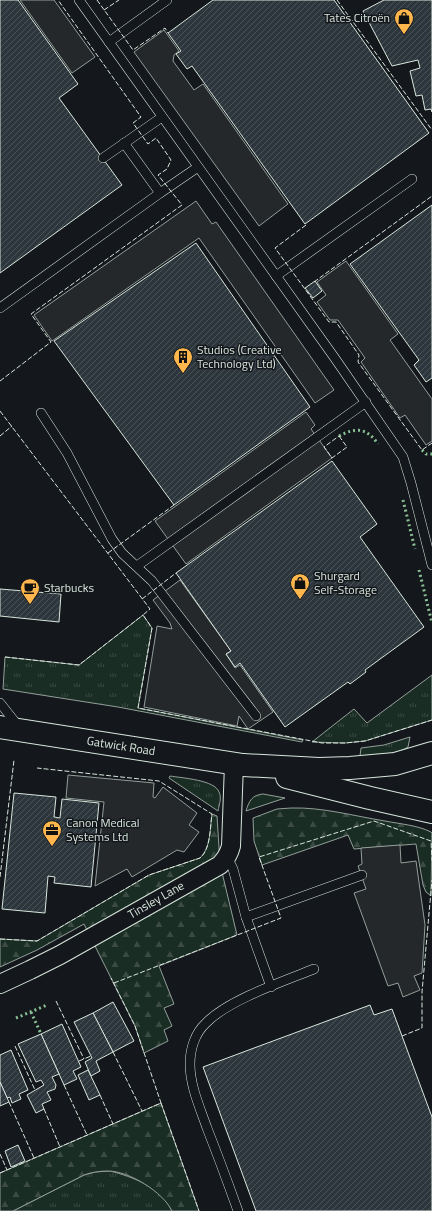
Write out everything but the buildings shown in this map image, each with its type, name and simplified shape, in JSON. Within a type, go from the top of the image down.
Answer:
[{"type":"street","name":"Gatwick Road","points":[[0,726],[238,764],[319,769],[350,768],[395,764],[432,753]]},
{"type":"street","name":"Gatwick Road","points":[[238,764],[370,798],[432,812]]},
{"type":"street","points":[[227,857],[230,851],[232,839],[238,764]]},
{"type":"street","name":"Tinsley Lane","points":[[0,984],[91,938],[220,864],[227,857]]},
{"type":"lane","points":[[79,0],[366,402],[405,461],[432,565]]},
{"type":"lane","points":[[109,42],[167,0]]},
{"type":"lane","points":[[103,158],[162,117]]},
{"type":"lane","points":[[124,143],[160,193]]},
{"type":"lane","points":[[0,308],[198,167]]},
{"type":"lane","points":[[276,276],[412,179]]},
{"type":"lane","points":[[137,566],[366,402]]},
{"type":"lane","points":[[41,413],[70,457],[112,539],[122,553],[152,581],[256,716]]},
{"type":"lane","points":[[0,703],[22,730]]},
{"type":"lane","points":[[227,857],[233,869],[246,917],[271,987]]},
{"type":"lane","points":[[246,917],[362,875]]},
{"type":"lane","points":[[238,1211],[197,1100],[191,1076],[190,1054],[198,1032],[206,1022],[232,1005],[314,969]]},
{"type":"green space","points":[[143,615],[152,628],[138,708],[303,740],[302,742],[118,707],[3,689],[5,657],[79,665]]},
{"type":"green space","points":[[432,675],[432,720],[365,741],[345,743],[312,742],[354,709],[367,723]]},
{"type":"green space","points":[[410,737],[408,747],[398,752],[360,756],[361,748],[384,745]]},
{"type":"green space","points":[[170,776],[198,780],[216,788],[220,797],[218,811],[169,778]]},
{"type":"green space","points":[[263,794],[285,798],[246,811],[248,804],[254,797]]},
{"type":"green space","points":[[291,808],[338,812],[414,826],[431,832],[431,896],[426,892],[423,885],[416,844],[354,849],[348,835],[262,865],[254,841],[253,818],[277,809]]},
{"type":"green space","points":[[212,814],[217,816],[220,864],[237,935],[159,966],[174,1004],[164,1008],[172,1026],[164,1030],[168,1041],[144,1053],[135,1026],[84,924],[37,950],[0,967],[0,939],[37,941],[149,875],[200,858],[204,854],[208,843]]},
{"type":"green space","points":[[161,1103],[199,1211],[172,1211],[161,1197],[144,1184],[126,1175],[108,1171],[84,1175],[13,1211],[0,1211],[0,1173]]},
{"type":"green space","points":[[110,1171],[128,1176],[154,1189],[161,1195],[172,1211],[13,1211],[84,1175],[95,1172]]},
{"type":"shaded area","points":[[20,0],[54,0],[95,57],[72,73]]},
{"type":"shaded area","points":[[164,30],[179,51],[174,55],[173,61],[194,90],[203,84],[288,204],[259,226],[134,52]]},
{"type":"shaded area","points":[[196,201],[212,224],[216,222],[334,390],[315,403],[199,238],[52,341],[34,315]]},
{"type":"shaded area","points":[[346,261],[398,334],[390,340],[432,399],[432,441],[426,445],[405,415],[400,418],[361,362],[365,358],[338,320],[330,320],[317,302],[326,295],[317,282]]},
{"type":"shaded area","points":[[306,412],[315,425],[311,429],[332,458],[186,564],[155,521]]},
{"type":"shaded area","points":[[180,580],[231,651],[226,654],[235,668],[240,665],[273,712],[248,729],[239,716],[237,726],[144,707],[157,626],[172,629],[170,623],[153,600]]},
{"type":"shaded area","points":[[68,775],[154,783],[153,797],[155,798],[163,787],[197,813],[189,825],[199,832],[184,852],[177,850],[132,877],[127,869],[95,886],[104,802],[66,798]]},
{"type":"shaded area","points":[[400,845],[401,863],[416,861],[425,925],[422,973],[414,976],[420,990],[403,997],[398,983],[388,986],[354,893],[366,889],[358,866],[362,864],[361,848]]},
{"type":"hedge","points":[[339,436],[351,431],[361,431],[370,435],[378,444]]},
{"type":"hedge","points":[[422,450],[426,454],[432,454]]},
{"type":"hedge","points":[[403,500],[415,549]]},
{"type":"hedge","points":[[419,570],[432,623]]},
{"type":"hedge","points":[[16,1018],[47,1005]]},
{"type":"hedge","points":[[31,1012],[41,1034]]},
{"type":"fence","points":[[0,381],[51,342],[31,314],[182,205],[158,175],[167,169],[171,160],[156,138],[148,144],[133,123],[141,117],[58,0]]},
{"type":"fence","points":[[97,0],[133,50],[165,28],[168,33]]},
{"type":"fence","points":[[104,10],[119,0]]},
{"type":"fence","points":[[337,0],[432,130]]},
{"type":"fence","points":[[314,282],[432,196]]},
{"type":"fence","points":[[306,225],[275,248],[329,322],[336,322],[359,355],[358,362],[422,450],[432,443]]},
{"type":"fence","points":[[0,411],[150,609],[143,615],[152,628],[138,708],[322,743],[365,741],[432,720]]},
{"type":"fence","points":[[0,436],[12,426]]},
{"type":"fence","points":[[339,436],[347,447],[332,458],[324,447],[339,436]]},
{"type":"fence","points":[[108,553],[174,505]]},
{"type":"fence","points":[[142,599],[176,573]]},
{"type":"fence","points":[[5,657],[79,665],[143,615]]},
{"type":"fence","points":[[0,877],[14,760]]},
{"type":"fence","points":[[0,939],[37,941],[149,875],[200,858],[204,854],[208,844],[212,814],[159,781],[37,768]]},
{"type":"fence","points":[[114,983],[281,918],[259,857],[374,821],[431,841],[432,861]]},
{"type":"fence","points":[[402,1036],[422,1028],[422,992],[432,880]]},
{"type":"fence","points":[[0,1173],[161,1103],[135,1026],[111,978]]},
{"type":"fence","points":[[56,1001],[84,1059]]},
{"type":"fence","points":[[15,1046],[35,1090]]},
{"type":"fence","points":[[113,1052],[142,1111]]},
{"type":"fence","points":[[79,1061],[91,1056]]},
{"type":"fence","points":[[64,1085],[87,1135]]},
{"type":"fence","points":[[100,1095],[113,1124]]},
{"type":"fence","points":[[9,1102],[34,1158]]},
{"type":"fence","points":[[161,1103],[199,1211]]},
{"type":"fence","points":[[44,1109],[60,1147]]},
{"type":"fence","points":[[0,1154],[7,1170]]},
{"type":"place","name":"Tates Citroën","points":[[404,35]]},
{"type":"place","name":"Studios (Creative Technology Ltd)","points":[[183,374]]},
{"type":"place","name":"Shurgard Self-Storage","points":[[300,600]]},
{"type":"place","name":"Starbucks","points":[[30,605]]},
{"type":"place","name":"Canon Medical Systems Ltd","points":[[52,847]]}]
